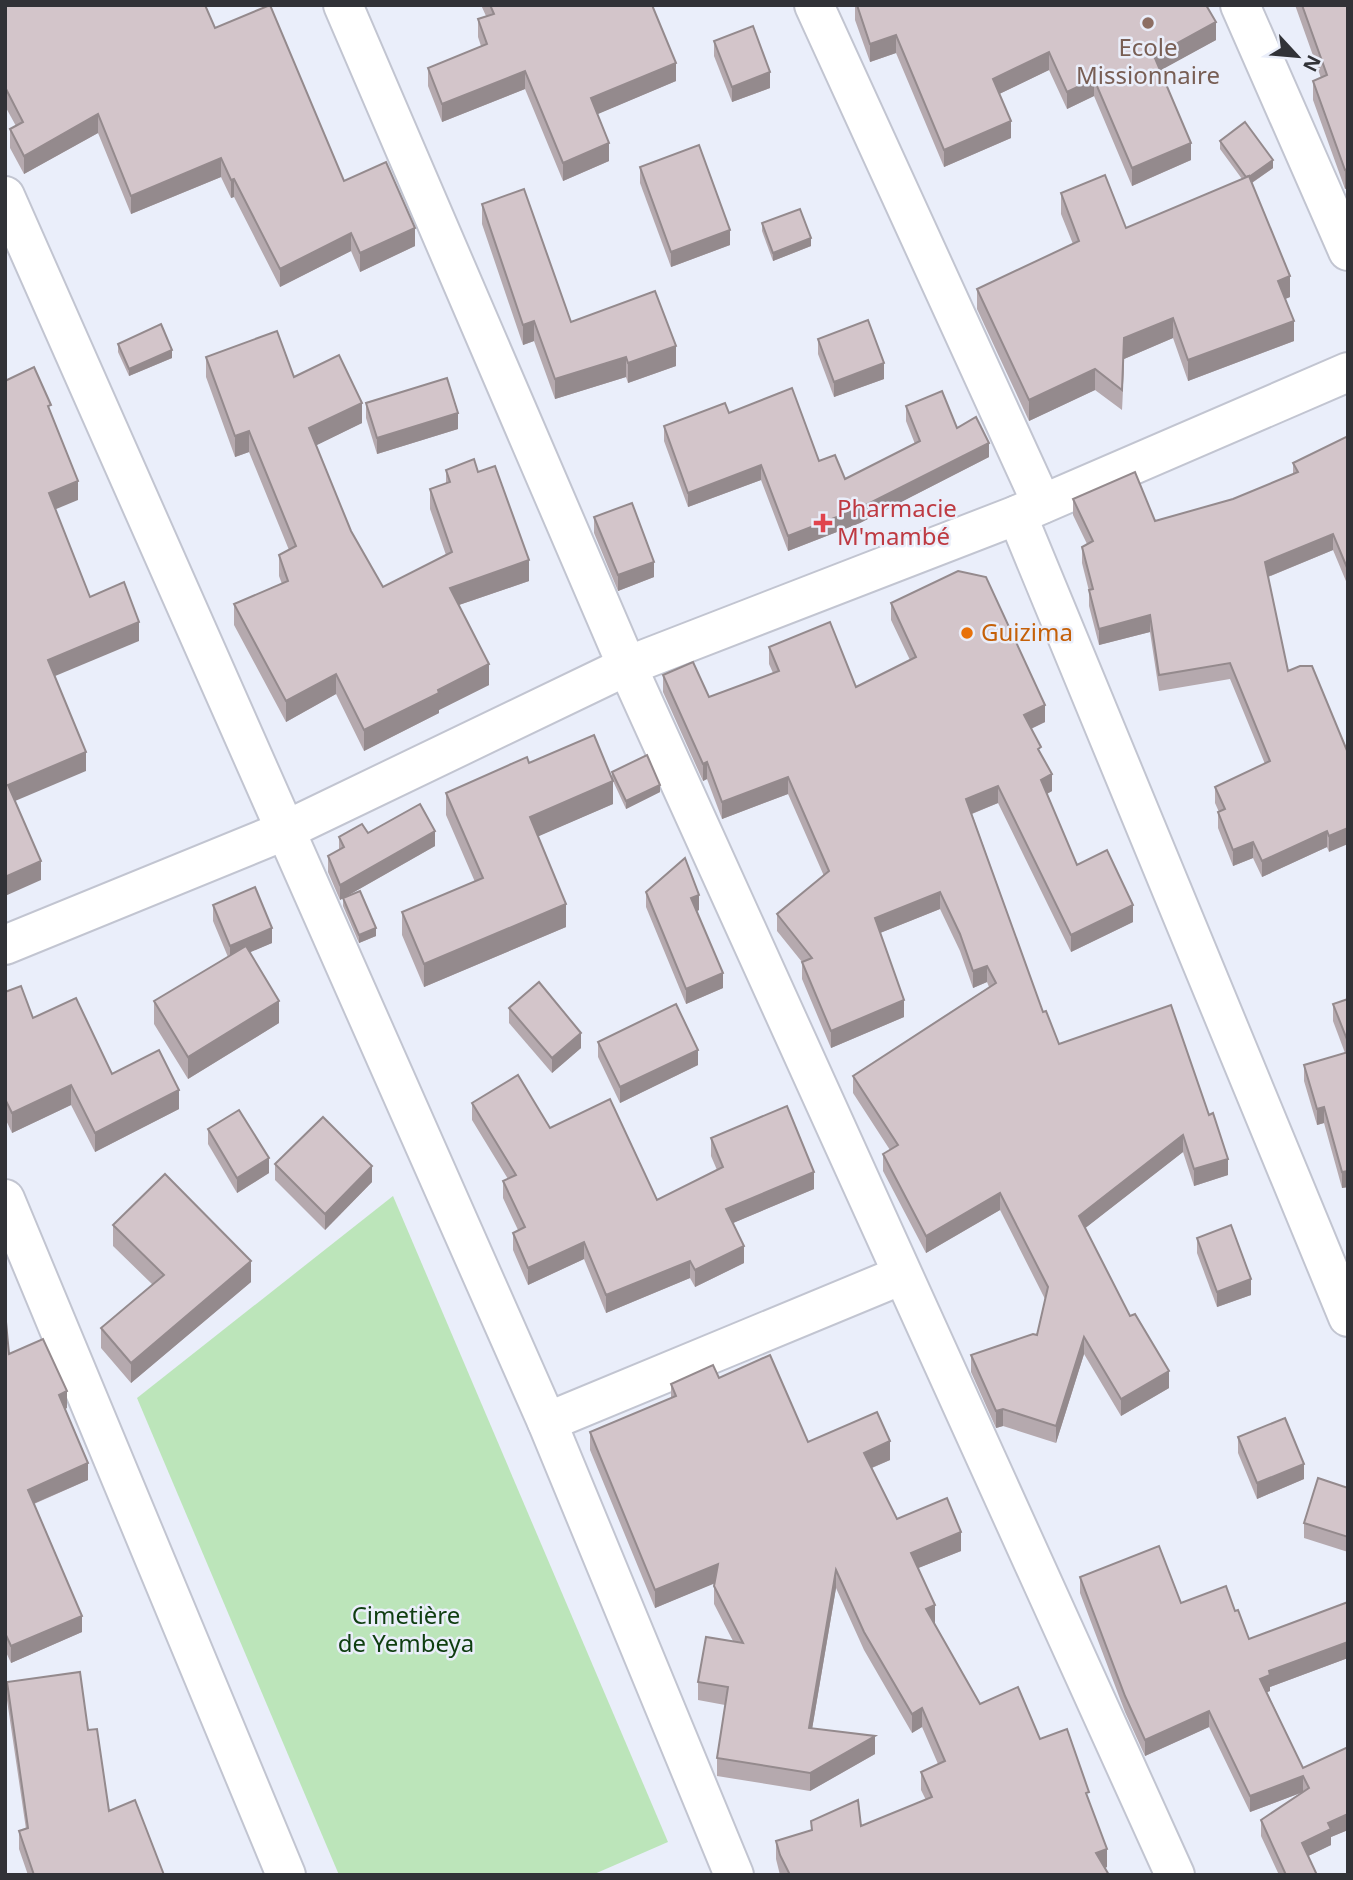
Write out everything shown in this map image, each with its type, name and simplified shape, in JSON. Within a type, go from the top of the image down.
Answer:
[{"type":"street","points":[[342,5],[627,666],[1175,1875]]},
{"type":"street","points":[[814,5],[1029,509],[1348,1317]]},
{"type":"street","points":[[1240,5],[1348,251]]},
{"type":"street","points":[[5,197],[547,1422],[729,1873]]},
{"type":"street","points":[[5,945],[284,831],[627,666],[1029,509],[1348,372]]},
{"type":"street","points":[[5,1199],[286,1875]]},
{"type":"street","points":[[547,1422],[902,1275]]},
{"type":"green space","name":"Cimetière de Yembeya","points":[[393,1196],[668,1842],[592,1875],[339,1875],[137,1398]]},
{"type":"building","points":[[5,5],[205,5],[215,28],[270,5],[344,181],[386,162],[415,228],[360,253],[351,233],[280,269],[221,158],[131,196],[98,114],[24,156],[10,129],[23,122],[5,87]]},
{"type":"building","points":[[490,5],[652,5],[676,63],[591,98],[609,143],[563,163],[525,71],[442,104],[428,68],[487,44],[478,19],[494,14]]},
{"type":"building","points":[[857,5],[1206,5],[1216,22],[1154,56],[1191,143],[1132,168],[1094,79],[1067,92],[1049,52],[993,79],[1011,121],[944,150],[896,35],[870,44]]},
{"type":"building","points":[[1302,5],[1348,5],[1348,169],[1345,170],[1313,81],[1327,75]]},
{"type":"building","points":[[753,26],[770,72],[732,87],[714,41]]},
{"type":"building","points":[[1245,122],[1273,160],[1249,177],[1246,177],[1220,141]]},
{"type":"building","points":[[699,145],[730,230],[671,252],[640,167]]},
{"type":"building","points":[[1105,175],[1126,228],[1249,176],[1290,276],[1278,281],[1294,321],[1188,360],[1173,318],[1124,338],[1122,390],[1095,369],[1029,400],[977,289],[1079,241],[1061,193]]},
{"type":"building","points":[[524,189],[571,322],[655,291],[676,346],[628,363],[626,357],[555,379],[534,321],[523,325],[482,204]]},
{"type":"building","points":[[800,209],[811,238],[773,253],[762,223]]},
{"type":"building","points":[[868,320],[884,363],[834,382],[818,339]]},
{"type":"building","points":[[161,324],[172,350],[129,369],[118,344]]},
{"type":"building","points":[[277,331],[294,377],[339,355],[362,403],[309,428],[351,531],[383,587],[452,552],[430,489],[450,482],[446,470],[474,459],[478,472],[495,466],[529,560],[450,588],[489,664],[438,690],[439,693],[364,730],[336,674],[286,701],[234,604],[288,581],[279,555],[296,546],[249,431],[235,436],[206,357]]},
{"type":"building","points":[[34,367],[51,405],[48,406],[78,481],[49,493],[90,597],[124,582],[139,622],[48,660],[86,752],[8,785],[41,861],[5,877],[5,381]]},
{"type":"building","points":[[447,378],[458,413],[377,438],[366,403]]},
{"type":"building","points":[[792,388],[819,461],[835,455],[845,479],[920,441],[906,406],[942,391],[957,428],[976,417],[989,443],[860,508],[788,536],[761,465],[688,493],[664,426],[725,403],[729,413]]},
{"type":"building","points":[[1348,436],[1348,570],[1333,534],[1265,562],[1288,671],[1300,666],[1312,666],[1348,753],[1348,828],[1329,836],[1327,831],[1262,861],[1253,842],[1233,850],[1218,812],[1225,809],[1215,787],[1270,761],[1230,663],[1159,675],[1150,615],[1099,629],[1089,590],[1093,589],[1082,547],[1093,541],[1073,499],[1135,472],[1155,521],[1233,499],[1298,472],[1293,463]]},
{"type":"building","points":[[632,503],[654,562],[618,575],[594,517]]},
{"type":"building","points":[[958,571],[986,577],[1045,705],[1024,715],[1052,774],[1041,780],[1077,865],[1107,850],[1133,905],[1071,935],[998,786],[966,799],[1043,1012],[1046,1011],[1059,1044],[1171,1005],[1209,1115],[1213,1113],[1228,1159],[1194,1169],[1183,1135],[1079,1216],[1130,1316],[1135,1314],[1169,1371],[1121,1399],[1084,1337],[1056,1426],[1003,1409],[996,1411],[971,1355],[1033,1334],[1037,1335],[1048,1287],[1000,1193],[926,1236],[883,1154],[898,1145],[853,1076],[996,983],[987,966],[973,971],[960,934],[940,892],[875,918],[904,1000],[831,1031],[802,962],[812,958],[777,914],[829,871],[788,777],[722,802],[707,762],[703,764],[663,675],[693,662],[709,697],[779,671],[769,647],[830,622],[856,687],[916,657],[891,603]]},
{"type":"building","points":[[594,735],[613,781],[530,817],[566,904],[424,964],[402,912],[483,878],[446,793],[527,757],[529,763]]},
{"type":"building","points":[[647,755],[660,785],[626,801],[612,772]]},
{"type":"building","points":[[420,804],[435,831],[340,885],[328,856],[344,847],[339,837],[362,824],[368,833]]},
{"type":"building","points":[[685,858],[699,895],[691,898],[723,973],[686,989],[646,892]]},
{"type":"building","points":[[255,887],[272,928],[230,946],[213,905]]},
{"type":"building","points":[[360,891],[376,928],[359,935],[343,898]]},
{"type":"building","points":[[246,946],[279,1001],[188,1057],[154,1001]]},
{"type":"building","points":[[539,982],[581,1033],[552,1058],[509,1008]]},
{"type":"building","points":[[21,986],[33,1018],[76,998],[112,1074],[159,1050],[179,1090],[95,1133],[71,1085],[12,1113],[5,1099],[5,992]]},
{"type":"building","points":[[1348,999],[1348,1042],[1333,1004]]},
{"type":"building","points":[[676,1004],[698,1050],[620,1087],[598,1042]]},
{"type":"building","points":[[1348,1052],[1348,1171],[1342,1172],[1324,1107],[1317,1109],[1304,1065]]},
{"type":"building","points":[[518,1075],[550,1128],[610,1099],[657,1200],[723,1167],[711,1138],[787,1106],[814,1172],[726,1209],[744,1246],[695,1270],[690,1261],[606,1295],[584,1242],[528,1268],[513,1233],[525,1227],[503,1181],[516,1175],[472,1103]]},
{"type":"building","points":[[239,1110],[269,1158],[237,1178],[208,1129]]},
{"type":"building","points":[[323,1117],[372,1166],[325,1214],[275,1164]]},
{"type":"building","points":[[165,1174],[251,1261],[131,1363],[101,1328],[164,1275],[113,1225]]},
{"type":"building","points":[[1231,1225],[1251,1279],[1217,1292],[1197,1238]]},
{"type":"building","points":[[5,1311],[9,1354],[43,1339],[67,1391],[59,1395],[88,1463],[28,1490],[82,1616],[11,1646],[5,1633]]},
{"type":"building","points":[[770,1355],[808,1442],[877,1412],[890,1441],[864,1453],[897,1519],[947,1498],[961,1532],[911,1553],[935,1605],[926,1609],[980,1704],[1018,1687],[1040,1739],[1067,1729],[1089,1792],[1086,1793],[1107,1849],[1096,1853],[1109,1875],[790,1875],[776,1841],[812,1830],[811,1821],[858,1800],[861,1826],[932,1797],[921,1772],[945,1761],[922,1708],[912,1714],[864,1632],[836,1570],[809,1728],[875,1736],[810,1773],[717,1758],[728,1687],[698,1682],[706,1637],[743,1643],[714,1586],[718,1564],[655,1590],[590,1432],[676,1396],[671,1384],[713,1365],[719,1378]]},
{"type":"building","points":[[1285,1418],[1304,1464],[1257,1483],[1238,1437]]},
{"type":"building","points":[[1318,1478],[1348,1488],[1348,1537],[1304,1523]]},
{"type":"building","points":[[1159,1546],[1181,1603],[1226,1586],[1249,1639],[1348,1602],[1348,1642],[1269,1671],[1270,1675],[1260,1679],[1303,1768],[1348,1747],[1348,1814],[1328,1823],[1331,1829],[1302,1843],[1317,1875],[1286,1875],[1261,1820],[1309,1788],[1303,1776],[1250,1796],[1209,1711],[1145,1740],[1125,1696],[1080,1577]]},
{"type":"building","points":[[80,1672],[88,1730],[97,1729],[109,1811],[135,1800],[164,1875],[34,1875],[19,1831],[28,1828],[7,1682]]},
{"type":"place","name":"Ecole Missionnaire","points":[[1148,23]]},
{"type":"place","name":"Pharmacie M'mambé","points":[[823,523]]},
{"type":"place","name":"Guizima","points":[[967,633]]}]
